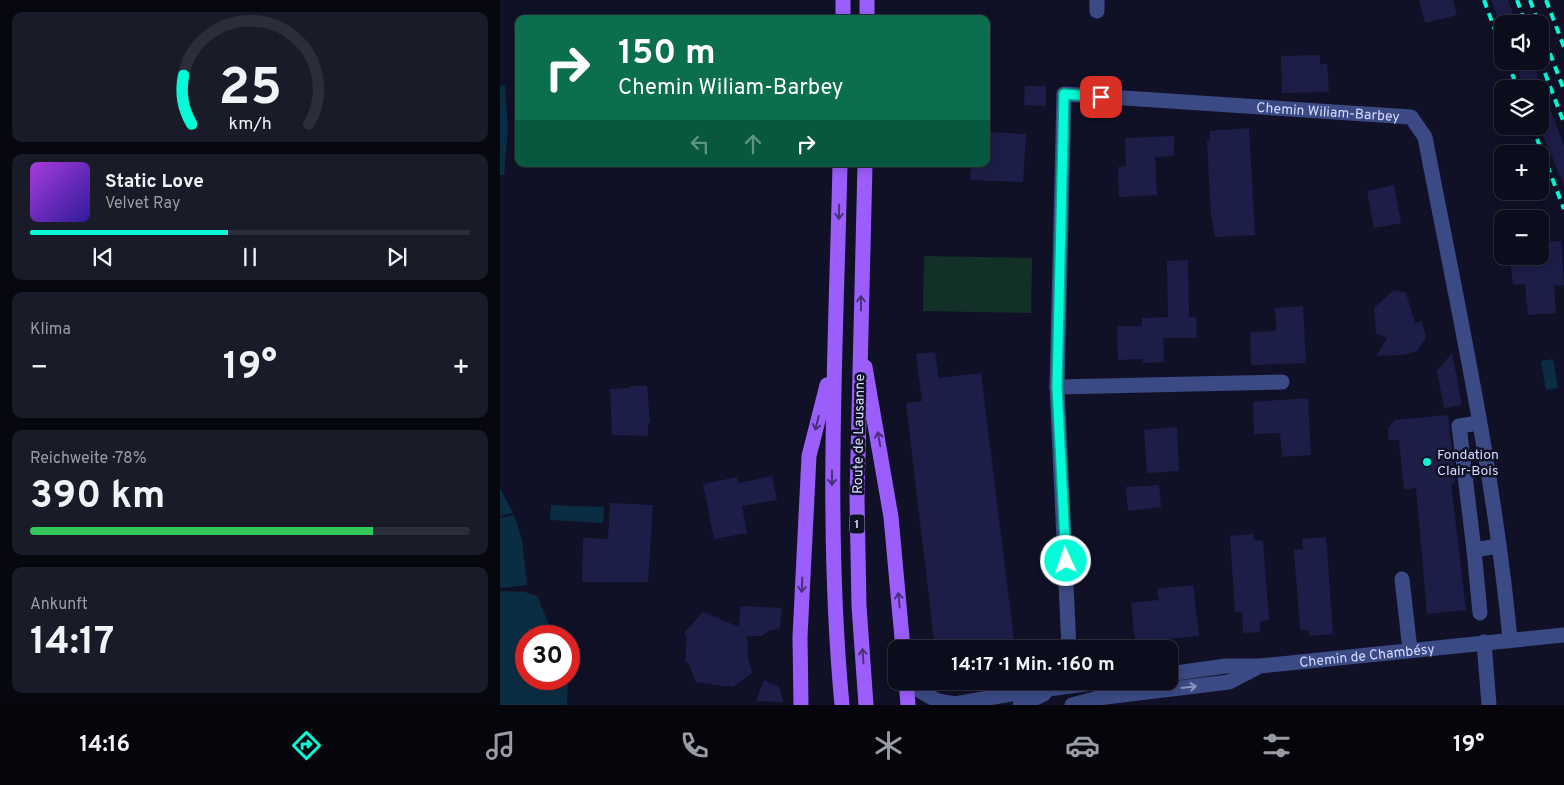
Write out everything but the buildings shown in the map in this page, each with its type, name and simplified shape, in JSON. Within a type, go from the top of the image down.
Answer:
[{"type":"main road","points":[[843,0],[843,15]]},
{"type":"main road","points":[[867,0],[867,15]]},
{"type":"main road","name":"Route de Lausanne","points":[[840,167],[834,359],[833,552],[842,705]]},
{"type":"main road","name":"Route de Lausanne","points":[[865,167],[861,343],[858,391],[858,552],[866,705]]},
{"type":"main road","points":[[861,343],[891,517],[902,640]]},
{"type":"main road","points":[[801,705],[800,637],[809,456],[834,359]]},
{"type":"main road","points":[[907,690],[908,705]]},
{"type":"street","name":"Chemin Wiliam-Barbey","points":[[1069,640],[1057,387],[1064,94],[1411,117],[1425,137],[1466,340],[1498,546],[1510,639]]},
{"type":"street","points":[[1057,387],[1282,382]]},
{"type":"street","points":[[1479,423],[1459,426],[1480,613]]},
{"type":"street","points":[[1474,550],[1498,546]]},
{"type":"street","points":[[1402,579],[1410,650]]},
{"type":"street","name":"Chemin de Chambésy","points":[[1178,673],[1226,666],[1260,666],[1564,635]]},
{"type":"street","points":[[1484,642],[1489,705]]},
{"type":"street","points":[[1072,705],[1106,697],[1229,682],[1260,666]]},
{"type":"street","points":[[916,690],[938,701],[955,704],[1035,690]]},
{"type":"street","points":[[1020,705],[1055,690]]},
{"type":"green space","points":[[924,256],[1032,258],[1031,313],[923,311]]},
{"type":"water","points":[[505,85],[508,129],[504,175],[500,175],[500,86]]},
{"type":"water","points":[[1553,359],[1558,388],[1546,390],[1541,361]]},
{"type":"water","points":[[500,488],[513,513],[500,516]]},
{"type":"water","points":[[551,505],[604,507],[603,523],[550,520]]},
{"type":"water","points":[[514,515],[522,540],[527,585],[500,588],[500,518]]},
{"type":"water","points":[[500,591],[525,592],[537,596],[549,625],[515,625],[515,690],[568,690],[567,705],[500,705]]},
{"type":"railway","points":[[1484,0],[1494,27]]},
{"type":"railway","points":[[1517,0],[1523,15]]},
{"type":"railway","points":[[1530,0],[1536,15]]},
{"type":"railway","points":[[1546,0],[1564,47]]},
{"type":"railway","points":[[1549,51],[1564,90]]},
{"type":"railway","points":[[1511,70],[1514,80]]},
{"type":"railway","points":[[1544,70],[1564,123]]},
{"type":"railway","points":[[1535,135],[1564,209]]},
{"type":"place","name":"Fondation Clair-Bois","points":[[1427,462]]},
{"type":"route","points":[[1066,561],[1057,387],[1064,94],[1101,97]]}]
